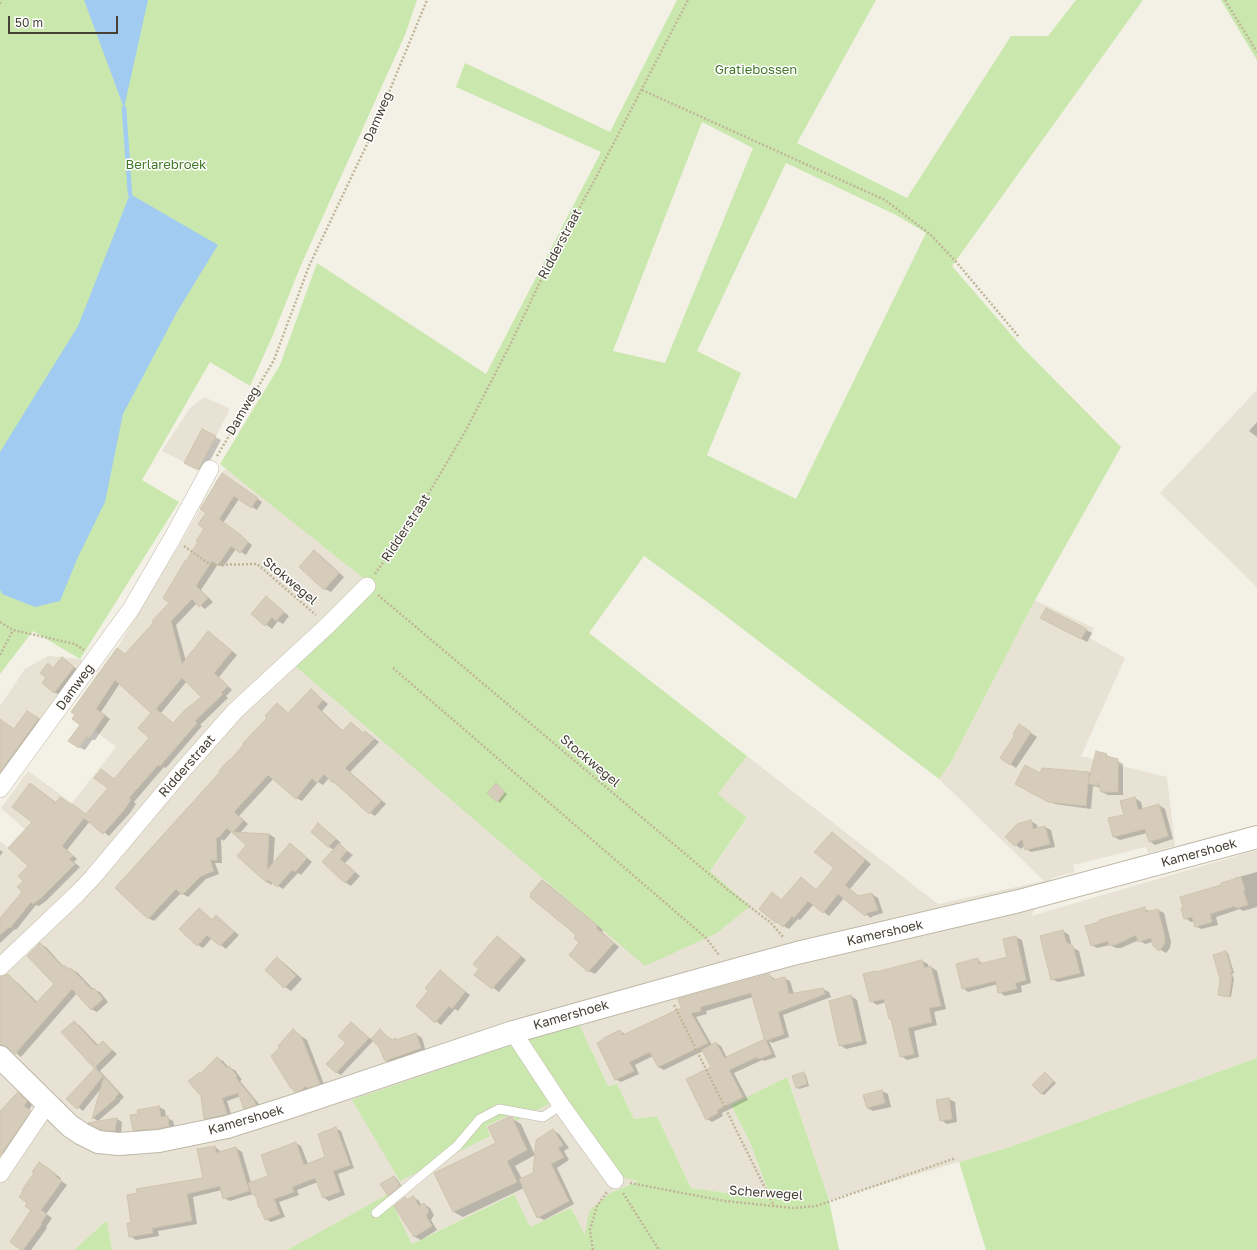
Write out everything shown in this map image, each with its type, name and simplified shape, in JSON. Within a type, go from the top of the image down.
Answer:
[{"type":"street","name":"Damweg","points":[[0,789],[131,609],[210,469]]},
{"type":"street","name":"Ridderstraat","points":[[0,967],[88,883],[182,771],[235,711],[327,626],[367,586]]},
{"type":"street","name":"Kamershoek","points":[[0,1057],[70,1126],[82,1134],[98,1142],[119,1144],[159,1140],[227,1127],[513,1032],[731,970],[1019,901],[1257,837]]},
{"type":"street","name":"Kamershoek","points":[[513,1032],[615,1180]]},
{"type":"street","points":[[0,1174],[47,1104]]},
{"type":"lane","points":[[376,1213],[457,1146],[480,1119],[499,1109],[543,1117],[562,1105]]},
{"type":"path","points":[[0,4],[2,0]]},
{"type":"path","name":"Damweg","points":[[210,469],[274,360],[309,266],[370,138],[427,0]]},
{"type":"path","name":"Ridderstraat","points":[[367,586],[414,518],[465,432],[511,343],[550,261],[642,90],[688,0]]},
{"type":"path","points":[[1225,0],[1257,52]]},
{"type":"path","points":[[642,90],[885,200],[931,235],[958,264],[1018,337]]},
{"type":"path","name":"Stokwegel","points":[[173,537],[211,565],[256,564],[327,626]]},
{"type":"path","name":"Stockwegel","points":[[367,586],[728,890],[771,923],[797,953]]},
{"type":"path","points":[[0,622],[13,630],[75,644],[96,657]]},
{"type":"path","points":[[0,655],[13,630]]},
{"type":"path","points":[[393,668],[706,938],[731,970]]},
{"type":"path","points":[[666,989],[774,1206]]},
{"type":"path","name":"Scherwegel","points":[[615,1180],[725,1201],[793,1208],[816,1206],[956,1158]]},
{"type":"path","points":[[593,1250],[590,1230],[597,1206],[615,1180],[659,1250]]},
{"type":"shaded area","points":[[1257,390],[1257,587],[1160,493]]},
{"type":"shaded area","points":[[204,397],[230,409],[199,470],[162,451],[190,408]]},
{"type":"shaded area","points":[[226,468],[363,578],[375,590],[295,665],[750,906],[710,871],[747,819],[718,794],[747,756],[938,904],[1044,881],[939,779],[950,764],[1035,600],[1094,628],[1090,638],[1125,658],[1081,756],[1167,777],[1175,846],[1148,853],[1146,847],[1073,865],[1075,872],[1052,878],[1031,916],[1257,850],[1257,1058],[1007,1148],[829,1200],[787,1077],[731,1105],[750,1142],[771,1199],[691,1188],[657,1116],[634,1119],[617,1084],[608,1086],[578,1023],[639,1180],[610,1193],[585,1236],[571,1208],[530,1227],[513,1194],[412,1244],[388,1194],[287,1250],[112,1250],[107,1220],[74,1250],[0,1250],[0,841],[24,862],[41,844],[1,808],[28,771],[72,803],[116,747],[71,712],[121,642],[215,485],[214,484]]},
{"type":"shaded area","points":[[48,656],[80,659],[85,662],[0,773],[0,706],[25,669]]},
{"type":"green space","name":"Berlarebroek","points":[[0,0],[417,0],[405,35],[301,265],[273,335],[250,386],[210,362],[142,480],[179,502],[80,659],[33,631],[0,674]]},
{"type":"green space","name":"Gratiebossen","points":[[677,0],[876,0],[797,143],[907,198],[1011,36],[1048,36],[1076,0],[1143,0],[952,266],[1022,347],[1121,447],[1035,600],[950,764],[939,779],[710,604],[644,556],[589,633],[747,756],[718,794],[747,818],[710,871],[750,906],[717,933],[645,966],[294,665],[375,590],[363,578],[220,464],[280,365],[317,263],[486,374],[601,152],[456,87],[465,63],[610,132]],"holes":[[[702,122],[753,148],[665,363],[613,351]],[[786,163],[896,215],[926,233],[796,499],[707,455],[741,373],[697,351]]]},
{"type":"green space","points":[[1221,0],[1257,0],[1257,60]]},
{"type":"green space","points":[[578,1022],[608,1086],[617,1084],[634,1119],[657,1116],[691,1188],[771,1199],[750,1142],[731,1105],[787,1077],[829,1200],[839,1250],[287,1250],[388,1194],[412,1244],[514,1194],[530,1227],[571,1208],[585,1235],[589,1211],[610,1193],[638,1181],[625,1178],[615,1172],[523,1037]]},
{"type":"green space","points":[[514,1044],[551,1103],[516,1121],[511,1114],[486,1126],[490,1136],[400,1181],[352,1100]]},
{"type":"green space","points":[[1257,1058],[1257,1250],[986,1250],[959,1162],[1007,1148]]},
{"type":"green space","points":[[107,1220],[112,1250],[74,1250]]},
{"type":"water","points":[[84,0],[148,0],[124,108]]},
{"type":"water","points":[[130,194],[218,245],[177,312],[123,414],[105,502],[78,557],[60,601],[35,607],[2,594],[0,589],[0,452],[78,326]]},
{"type":"building","points":[[202,429],[216,436],[198,470],[184,463]]},
{"type":"building","points":[[222,473],[258,498],[251,508],[234,496],[219,519],[248,542],[240,553],[231,546],[218,565],[212,561],[196,586],[208,598],[199,607],[192,599],[171,621],[182,664],[208,631],[232,651],[214,673],[228,686],[221,693],[223,694],[195,721],[197,723],[160,766],[158,765],[129,798],[131,800],[124,810],[103,834],[84,818],[62,846],[73,856],[69,859],[75,864],[41,898],[33,904],[31,902],[10,928],[9,927],[0,935],[0,918],[22,892],[17,887],[23,881],[18,876],[28,866],[8,848],[32,822],[12,807],[30,783],[56,803],[60,797],[86,814],[108,788],[94,778],[101,769],[114,779],[149,738],[138,728],[151,713],[115,680],[96,709],[105,715],[90,737],[86,737],[79,748],[68,741],[80,725],[72,719],[75,715],[71,712],[117,648],[125,654],[169,603],[163,598],[198,542],[196,541],[204,529],[198,524],[206,513],[200,509]],"holes":[[[182,678],[201,697],[184,711],[173,723],[156,709]]]},
{"type":"building","points":[[314,550],[339,573],[324,590],[299,567]]},
{"type":"building","points":[[266,596],[284,612],[276,621],[272,617],[265,626],[251,614]]},
{"type":"building","points":[[1046,608],[1087,629],[1081,639],[1040,618]]},
{"type":"building","points":[[62,657],[74,667],[54,693],[42,683],[46,678],[40,673],[48,663],[53,668]]},
{"type":"building","points":[[311,689],[323,700],[317,707],[342,731],[351,722],[363,733],[365,731],[374,739],[345,768],[381,801],[369,814],[324,774],[317,783],[312,778],[296,799],[268,775],[234,812],[243,821],[233,832],[269,834],[267,870],[290,843],[307,858],[295,872],[292,870],[277,887],[267,879],[267,883],[237,856],[246,845],[227,828],[218,838],[216,837],[217,860],[210,860],[214,871],[201,876],[182,895],[176,889],[148,919],[115,888],[220,772],[219,771],[224,765],[244,744],[243,743],[267,718],[265,716],[277,703],[288,713]]},
{"type":"building","points":[[27,711],[39,718],[0,772],[0,719],[14,729]]},
{"type":"building","points":[[1019,724],[1031,732],[1010,765],[1000,758],[1014,736],[1013,734]]},
{"type":"building","points":[[1096,751],[1107,754],[1106,756],[1118,759],[1118,792],[1101,792],[1098,782],[1097,786],[1088,783]]},
{"type":"building","points":[[1025,765],[1040,773],[1042,768],[1089,772],[1086,806],[1048,802],[1015,784]]},
{"type":"building","points":[[496,783],[505,792],[497,802],[487,793]]},
{"type":"building","points":[[1135,797],[1138,810],[1159,804],[1168,836],[1149,842],[1145,829],[1113,837],[1108,818],[1124,815],[1120,801]]},
{"type":"building","points":[[1031,820],[1033,829],[1045,826],[1050,844],[1025,850],[1022,839],[1015,846],[1005,837],[1017,824]]},
{"type":"building","points":[[318,823],[336,839],[328,847],[311,832]]},
{"type":"building","points":[[832,832],[865,860],[845,885],[858,896],[872,893],[878,910],[867,913],[865,916],[838,894],[823,913],[808,901],[794,918],[792,916],[783,927],[759,909],[772,892],[781,900],[801,877],[816,890],[834,868],[814,852]]},
{"type":"building","points":[[339,843],[347,851],[340,859],[355,872],[345,883],[322,862]]},
{"type":"building","points":[[1241,877],[1245,890],[1243,890],[1248,905],[1236,908],[1235,906],[1210,914],[1212,922],[1195,927],[1192,917],[1184,919],[1180,897],[1221,885],[1221,883]]},
{"type":"building","points":[[542,880],[598,926],[596,928],[614,943],[588,972],[569,955],[579,943],[574,938],[576,935],[530,897],[530,894]]},
{"type":"building","points":[[1145,907],[1146,912],[1158,909],[1165,938],[1164,945],[1159,951],[1153,946],[1151,938],[1138,942],[1136,935],[1115,945],[1109,945],[1108,941],[1091,946],[1085,926],[1099,922],[1099,920]]},
{"type":"building","points":[[199,908],[212,920],[216,915],[234,932],[220,946],[207,935],[197,946],[179,929]]},
{"type":"building","points":[[1063,930],[1066,942],[1073,946],[1080,973],[1051,980],[1040,936]]},
{"type":"building","points":[[497,936],[521,956],[492,989],[474,975],[479,969],[473,964]]},
{"type":"building","points":[[1016,936],[1026,980],[1015,983],[1017,989],[998,993],[996,981],[962,989],[956,964],[978,958],[979,964],[1007,957],[1003,939]]},
{"type":"building","points":[[40,943],[63,967],[64,965],[69,969],[71,968],[92,990],[94,988],[103,999],[91,1010],[72,989],[15,1054],[0,1044],[0,977],[8,974],[36,1003],[54,984],[27,956]]},
{"type":"building","points":[[1226,951],[1232,972],[1230,972],[1232,977],[1229,997],[1218,995],[1220,979],[1213,955]]},
{"type":"building","points":[[277,957],[296,976],[284,988],[265,970]]},
{"type":"building","points":[[922,960],[924,968],[931,966],[941,1006],[929,1008],[932,1022],[908,1028],[914,1054],[900,1057],[891,1019],[889,1019],[884,999],[870,1002],[863,974]]},
{"type":"building","points":[[440,970],[465,992],[452,1009],[449,1006],[435,1023],[416,1006],[428,991],[425,988]]},
{"type":"building","points":[[769,974],[773,980],[785,977],[789,994],[823,988],[825,994],[778,1012],[784,1034],[765,1041],[751,993],[700,1007],[701,1011],[691,1013],[708,1043],[658,1067],[650,1052],[629,1062],[634,1071],[615,1080],[597,1043],[604,1038],[620,1030],[623,1035],[681,1008],[678,999]]},
{"type":"building","points":[[851,995],[862,1041],[839,1046],[829,1001]]},
{"type":"building","points":[[74,1021],[97,1046],[103,1041],[112,1050],[94,1068],[61,1032]]},
{"type":"building","points":[[351,1022],[369,1038],[336,1073],[326,1064],[346,1043],[338,1036]]},
{"type":"building","points":[[293,1029],[301,1036],[320,1084],[308,1088],[305,1086],[302,1090],[295,1092],[290,1087],[271,1056],[280,1047],[278,1046]]},
{"type":"building","points":[[380,1029],[391,1040],[396,1038],[396,1040],[416,1033],[421,1048],[385,1061],[379,1047],[371,1039]]},
{"type":"building","points":[[765,1039],[772,1054],[759,1059],[757,1057],[729,1070],[743,1097],[717,1110],[718,1113],[706,1120],[686,1079],[711,1067],[702,1050],[716,1042],[724,1058]]},
{"type":"building","points":[[217,1057],[227,1068],[229,1066],[237,1076],[236,1078],[254,1100],[256,1105],[244,1109],[238,1093],[222,1098],[227,1114],[204,1119],[201,1096],[188,1081],[200,1072],[201,1073]]},
{"type":"building","points":[[95,1068],[103,1076],[77,1109],[66,1099]]},
{"type":"building","points":[[804,1072],[807,1084],[796,1088],[792,1076]]},
{"type":"building","points":[[1045,1072],[1054,1081],[1041,1094],[1032,1085]]},
{"type":"building","points":[[104,1077],[119,1093],[115,1097],[116,1098],[92,1119]]},
{"type":"building","points":[[882,1090],[885,1103],[867,1108],[863,1095]]},
{"type":"building","points":[[18,1092],[27,1101],[24,1106],[31,1111],[0,1156],[0,1111]]},
{"type":"building","points":[[949,1098],[952,1119],[940,1121],[936,1100]]},
{"type":"building","points":[[159,1106],[161,1117],[168,1116],[169,1126],[157,1129],[133,1130],[130,1115],[138,1114],[137,1110]]},
{"type":"building","points":[[512,1117],[527,1150],[507,1161],[517,1182],[453,1212],[434,1173],[496,1143],[488,1127]]},
{"type":"building","points":[[117,1118],[115,1131],[102,1130],[88,1123]]},
{"type":"building","points":[[336,1127],[350,1165],[333,1171],[340,1192],[323,1198],[315,1178],[292,1187],[294,1192],[274,1199],[280,1214],[265,1220],[259,1208],[255,1194],[252,1195],[248,1183],[268,1176],[261,1155],[296,1142],[304,1165],[325,1157],[318,1134]]},
{"type":"building","points":[[553,1129],[563,1145],[558,1148],[564,1157],[551,1164],[569,1201],[537,1218],[519,1179],[533,1173],[536,1140]]},
{"type":"building","points":[[215,1146],[216,1153],[236,1147],[249,1191],[223,1199],[220,1186],[187,1194],[192,1221],[152,1228],[153,1233],[129,1237],[127,1223],[131,1223],[127,1195],[137,1193],[136,1189],[203,1178],[197,1149]]},
{"type":"building","points":[[39,1162],[56,1174],[55,1176],[62,1181],[41,1210],[47,1214],[41,1223],[42,1224],[23,1250],[21,1250],[10,1242],[31,1210],[25,1206],[27,1203],[19,1197]]},
{"type":"building","points":[[394,1176],[400,1186],[388,1196],[380,1184]]},
{"type":"building","points":[[413,1196],[419,1206],[424,1203],[429,1211],[426,1216],[432,1226],[414,1237],[394,1206],[405,1197],[407,1200]]},
{"type":"waterway","points":[[124,108],[130,194]]}]
